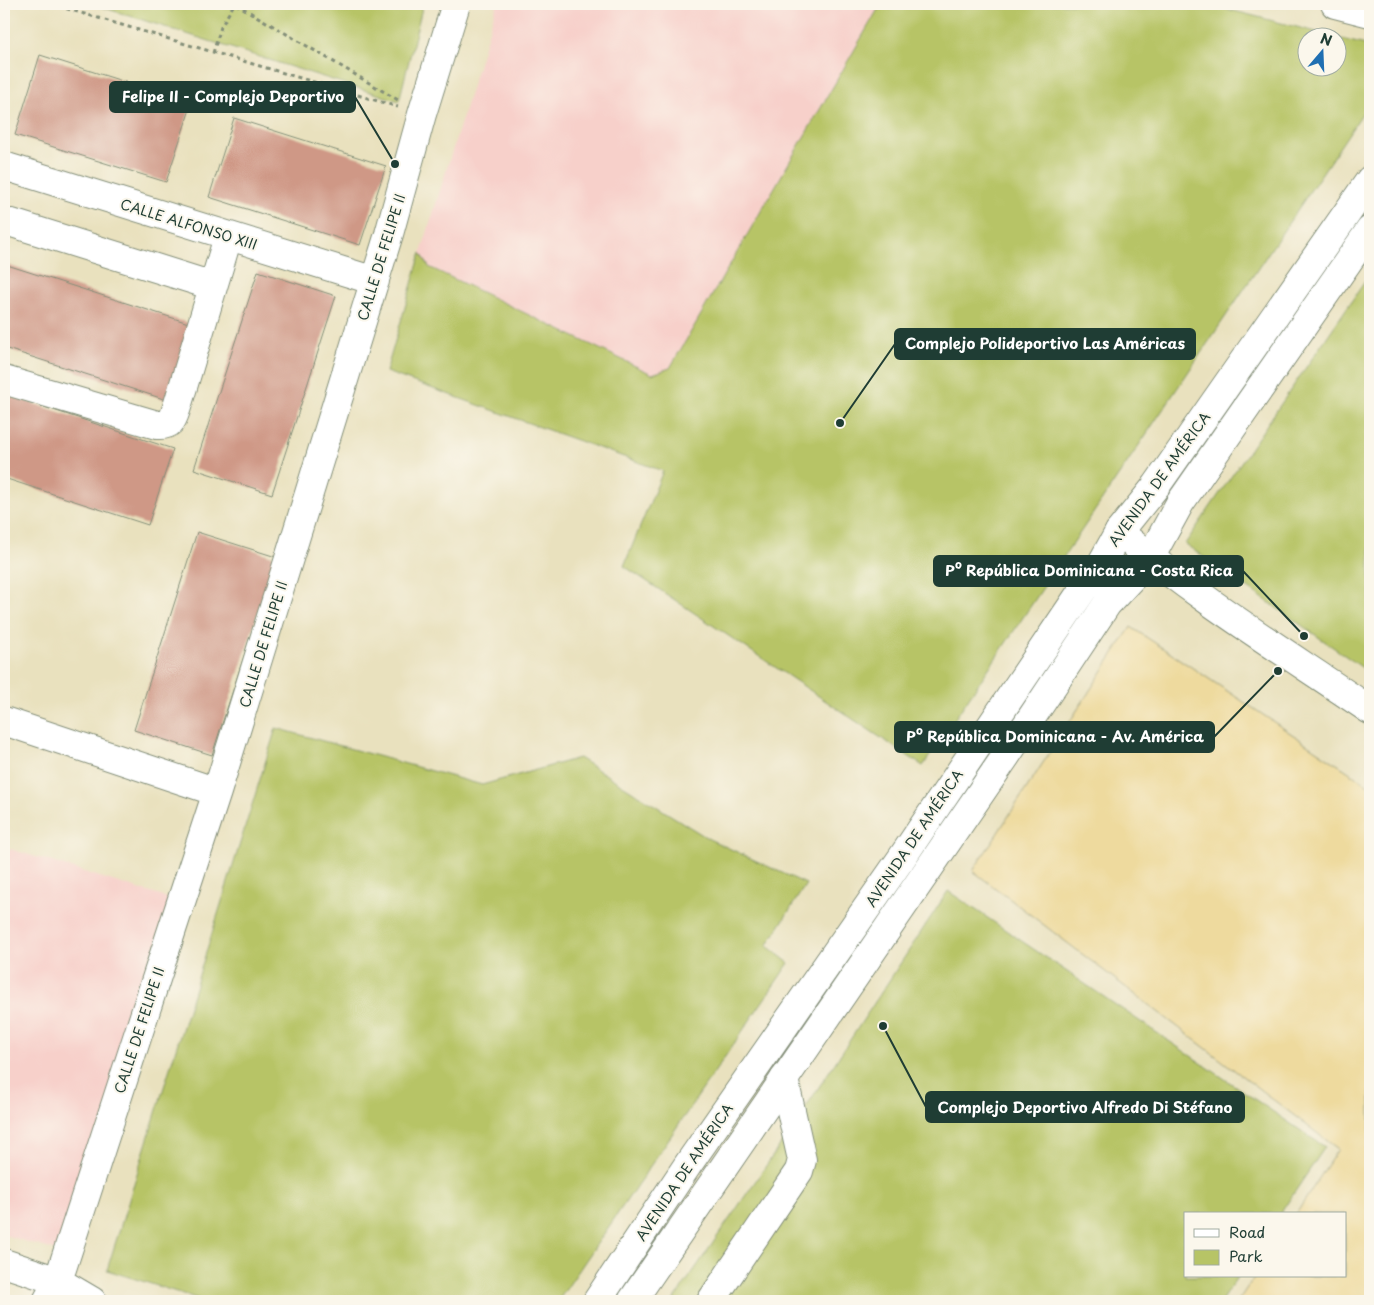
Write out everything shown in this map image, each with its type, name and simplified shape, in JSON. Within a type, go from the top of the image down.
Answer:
[{"type":"street","name":"CALLE DE FELIPE II","points":[[52,1291],[217,792],[375,281],[422,114],[456,4]]},
{"type":"street","points":[[1335,4],[1370,13]]},
{"type":"street","name":"CALLE ALFONSO XIII","points":[[4,166],[375,281]]},
{"type":"street","name":"AVENIDA DE AMÉRICA","points":[[597,1301],[689,1163],[901,859],[1084,588],[1094,577],[1119,532],[1162,478],[1370,180]]},
{"type":"street","points":[[12,223],[213,286]]},
{"type":"street","name":"AVENIDA DE AMÉRICA","points":[[632,1301],[1006,756],[1107,604],[1150,558],[1180,503],[1370,230]]},
{"type":"street","points":[[4,380],[157,425],[164,426],[169,424],[177,407],[228,236]]},
{"type":"street","points":[[1119,532],[1183,583],[1370,710]]},
{"type":"street","points":[[4,721],[217,792]]},
{"type":"street","points":[[711,1301],[799,1171],[802,1160],[784,1079]]},
{"type":"street","points":[[4,1263],[52,1291],[92,1301]]},
{"type":"path","points":[[51,4],[422,114]]},
{"type":"path","points":[[213,53],[220,27],[235,4],[422,114]]},
{"type":"shaded area","points":[[497,4],[881,4],[670,368],[652,374],[429,267],[421,253]]},
{"type":"shaded area","points":[[4,847],[180,902],[70,1255],[4,1235]]},
{"type":"green space","points":[[92,4],[423,4],[399,101]]},
{"type":"green space","points":[[881,4],[1207,4],[1301,28],[1296,28],[1296,78],[1346,78],[1346,40],[1370,46],[1370,102],[923,766],[624,566],[663,471],[386,372],[421,253],[429,267],[652,374],[670,368]]},
{"type":"green space","points":[[1370,274],[1370,673],[1185,544]]},
{"type":"green space","points":[[276,728],[482,785],[579,758],[709,839],[806,884],[767,946],[789,963],[558,1301],[205,1301],[107,1270]]},
{"type":"green space","points":[[948,891],[1325,1147],[1281,1212],[1184,1212],[1184,1278],[1237,1278],[1221,1301],[673,1301],[794,1125]]},
{"type":"sand","points":[[1131,627],[1370,786],[1370,1301],[1238,1301],[1254,1278],[1346,1278],[1346,1212],[1297,1212],[1338,1149],[973,871]]},
{"type":"building","points":[[40,55],[192,103],[166,182],[15,135]]},
{"type":"building","points":[[234,118],[386,166],[360,245],[209,197]]},
{"type":"building","points":[[4,264],[201,327],[176,403],[4,348]]},
{"type":"building","points":[[258,271],[336,296],[272,494],[194,469]]},
{"type":"building","points":[[4,394],[173,449],[148,525],[4,478]]},
{"type":"building","points":[[197,532],[276,557],[212,755],[134,730]]},
{"type":"place","name":"Felipe II - Complejo Deportivo","points":[[395,164]]},
{"type":"place","name":"Complejo Polideportivo Las Américas","points":[[840,423]]},
{"type":"place","name":"Pº República Dominicana - Costa Rica","points":[[1304,636]]},
{"type":"place","name":"Pº República Dominicana - Av. América","points":[[1278,671]]},
{"type":"place","name":"Complejo Deportivo Alfredo Di Stéfano","points":[[883,1026]]}]
